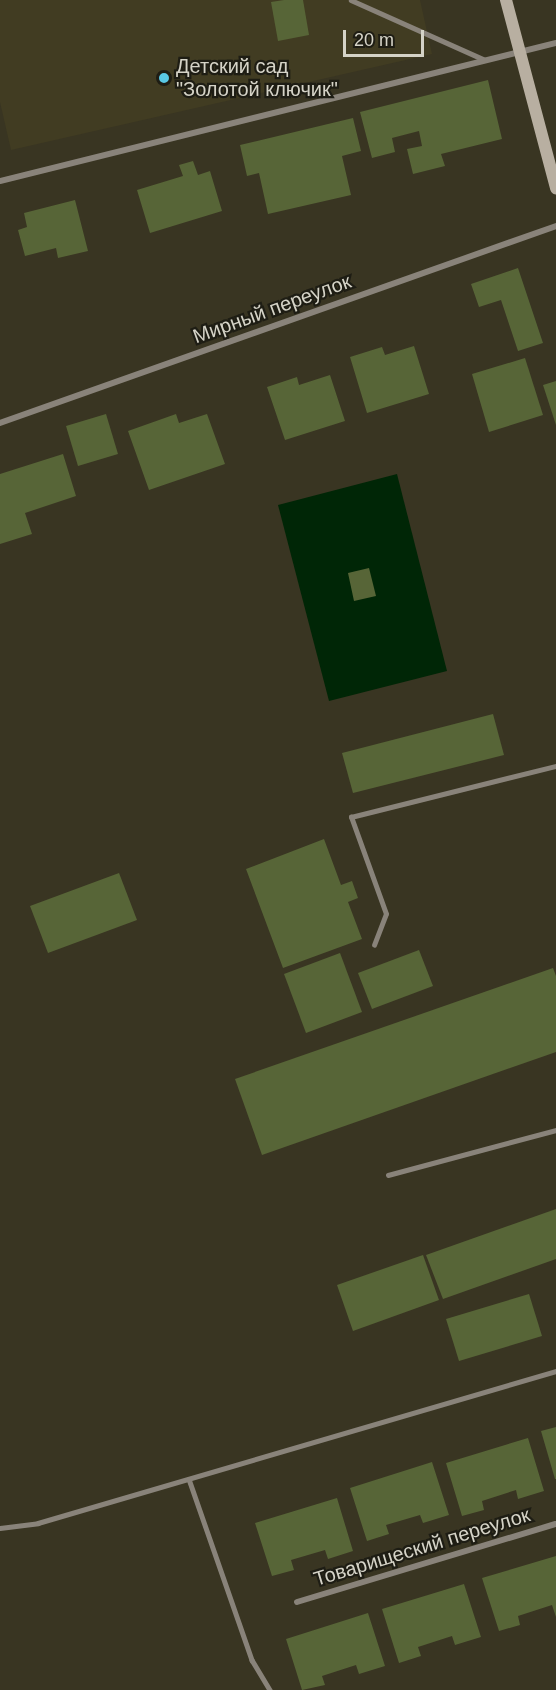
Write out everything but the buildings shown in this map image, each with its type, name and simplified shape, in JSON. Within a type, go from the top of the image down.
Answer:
[{"type":"main road","points":[[506,0],[556,188]]},
{"type":"street","points":[[0,181],[483,59],[556,43]]},
{"type":"street","name":"Мирный переулок","points":[[0,423],[556,226]]},
{"type":"street","name":"Товарищеский переулок","points":[[297,1602],[556,1524]]},
{"type":"lane","points":[[351,0],[483,59]]},
{"type":"lane","points":[[374,945],[386,914],[351,817],[556,766]]},
{"type":"lane","points":[[388,1175],[556,1130]]},
{"type":"lane","points":[[0,1528],[38,1523],[556,1371]]},
{"type":"lane","points":[[189,1479],[252,1660],[270,1690]]},
{"type":"shaded area","name":"Детский сад \"Золотой ключик\"","points":[[0,0],[420,0],[432,54],[11,150],[0,102]]},
{"type":"shaded area","points":[[397,474],[447,671],[329,701],[278,505]]},
{"type":"place","name":"Детский сад \"Золотой ключик\"","points":[[164,78]]}]
